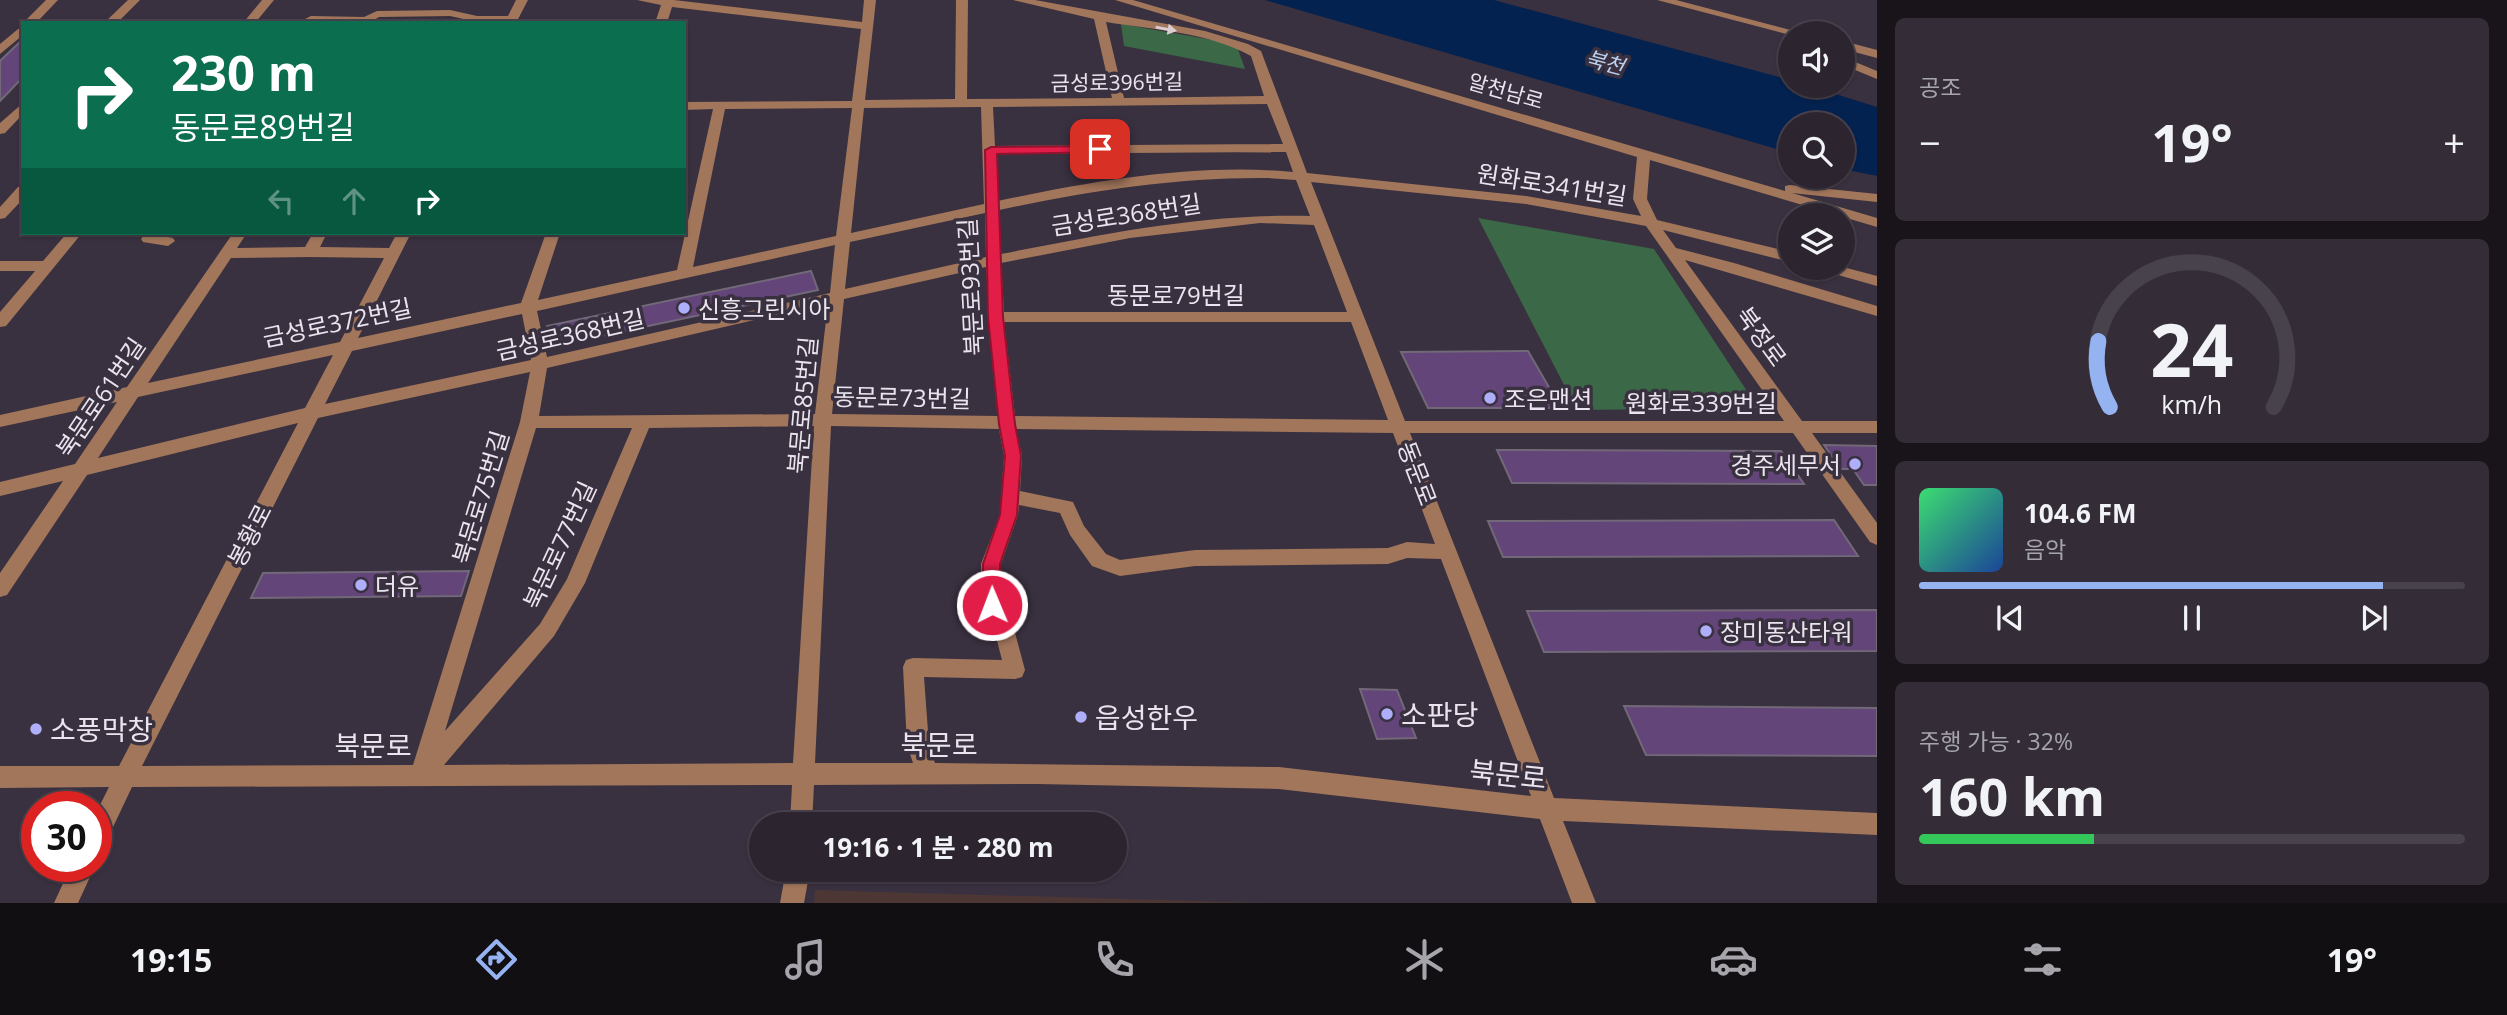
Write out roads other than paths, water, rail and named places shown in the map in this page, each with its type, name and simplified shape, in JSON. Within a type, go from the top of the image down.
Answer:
[{"type":"street","points":[[31,21],[52,0]]},
{"type":"street","points":[[112,21],[134,0]]},
{"type":"street","points":[[251,21],[268,0]]},
{"type":"street","points":[[312,18],[366,20],[377,14],[450,13],[477,19],[511,21],[522,0]]},
{"type":"street","points":[[643,0],[867,26]]},
{"type":"street","name":"북문로85번길","points":[[802,812],[823,420],[870,0]]},
{"type":"street","points":[[961,103],[962,0]]},
{"type":"street","points":[[1024,1],[1071,8],[1089,4],[1089,0]]},
{"type":"street","name":"알천남로","points":[[1121,0],[1871,221],[1877,210]]},
{"type":"street","points":[[1662,0],[1778,29]]},
{"type":"street","points":[[1662,0],[1778,40]]},
{"type":"street","points":[[1701,10],[1714,0]]},
{"type":"street","points":[[662,21],[668,1]]},
{"type":"street","points":[[1024,1],[1099,18],[1176,16]]},
{"type":"street","points":[[1099,18],[1119,102]]},
{"type":"street","name":"동문로","points":[[1099,18],[1219,39],[1248,47],[1257,54],[1260,69],[1584,903]]},
{"type":"street","points":[[0,50],[21,30]]},
{"type":"street","points":[[1260,69],[1262,56],[1272,45]]},
{"type":"street","points":[[1855,48],[1873,53]]},
{"type":"street","points":[[1855,52],[1873,53]]},
{"type":"street","points":[[1855,66],[1877,75]]},
{"type":"street","name":"금성로396번길","points":[[686,106],[1273,100]]},
{"type":"street","name":"북문로93번길","points":[[928,774],[918,745],[913,667],[1015,670],[1004,629],[992,605],[991,564],[1009,515],[1013,456],[996,317],[987,103]]},
{"type":"street","points":[[684,272],[720,106]]},
{"type":"street","points":[[0,113],[21,111]]},
{"type":"street","points":[[0,130],[21,111]]},
{"type":"street","points":[[991,150],[1292,148]]},
{"type":"street","name":"북정로","points":[[1644,153],[1640,199],[1652,225],[1877,537]]},
{"type":"street","name":"금성로372번길","points":[[0,421],[684,272],[1078,190],[1131,182],[1255,173],[1302,175]]},
{"type":"street","name":"원화로341번길","points":[[1302,175],[1345,182],[1541,202],[1778,254]]},
{"type":"street","points":[[1748,184],[1877,198]]},
{"type":"street","points":[[0,215],[21,192]]},
{"type":"street","name":"금성로368번길","points":[[0,489],[312,413],[540,365],[995,260],[1178,226],[1260,219],[1320,221]]},
{"type":"street","points":[[0,322],[73,235]]},
{"type":"street","points":[[151,235],[148,239],[169,241]]},
{"type":"street","name":"북문로61번길","points":[[0,589],[239,235]]},
{"type":"street","points":[[310,252],[319,235]]},
{"type":"street","name":"봉황로","points":[[112,804],[403,235]]},
{"type":"street","points":[[528,306],[552,235]]},
{"type":"street","points":[[1672,252],[1729,266],[1877,311]]},
{"type":"street","points":[[226,253],[394,253]]},
{"type":"street","points":[[0,266],[47,266]]},
{"type":"street","points":[[1855,275],[1877,281]]},
{"type":"street","name":"북문로75번길","points":[[421,775],[529,422],[540,365],[528,306]]},
{"type":"street","name":"동문로79번길","points":[[996,317],[1357,317]]},
{"type":"street","name":"동문로73번길","points":[[529,422],[823,420],[1400,427]]},
{"type":"street","name":"북문로77번길","points":[[421,775],[547,630],[575,583],[643,421]]},
{"type":"street","name":"원화로339번길","points":[[1400,427],[1877,427]]},
{"type":"street","points":[[1010,496],[1067,507],[1077,530],[1099,560],[1120,568],[1195,558],[1388,556],[1407,550],[1448,552]]},
{"type":"street","name":"북문로","points":[[0,777],[928,774],[1279,778],[1547,809],[1877,824]]},
{"type":"street","points":[[66,903],[76,882]]},
{"type":"street","points":[[792,903],[795,882]]},
{"type":"water","name":"북천","points":[[1265,0],[1494,0],[1778,77],[1778,98],[1848,98],[1877,107],[1877,176],[1855,171],[1855,112],[1778,112],[1778,150]]},
{"type":"place","name":"신흥그린시아","points":[[684,308]]},
{"type":"place","name":"조은맨션","points":[[1490,398]]},
{"type":"place","name":"경주세무서","points":[[1855,464]]},
{"type":"place","name":"더유","points":[[361,585]]},
{"type":"place","name":"장미동산타워","points":[[1706,631]]},
{"type":"place","name":"소판당","points":[[1387,714]]},
{"type":"place","name":"읍성한우","points":[[1081,717]]},
{"type":"place","name":"소풍막창","points":[[36,729]]}]
